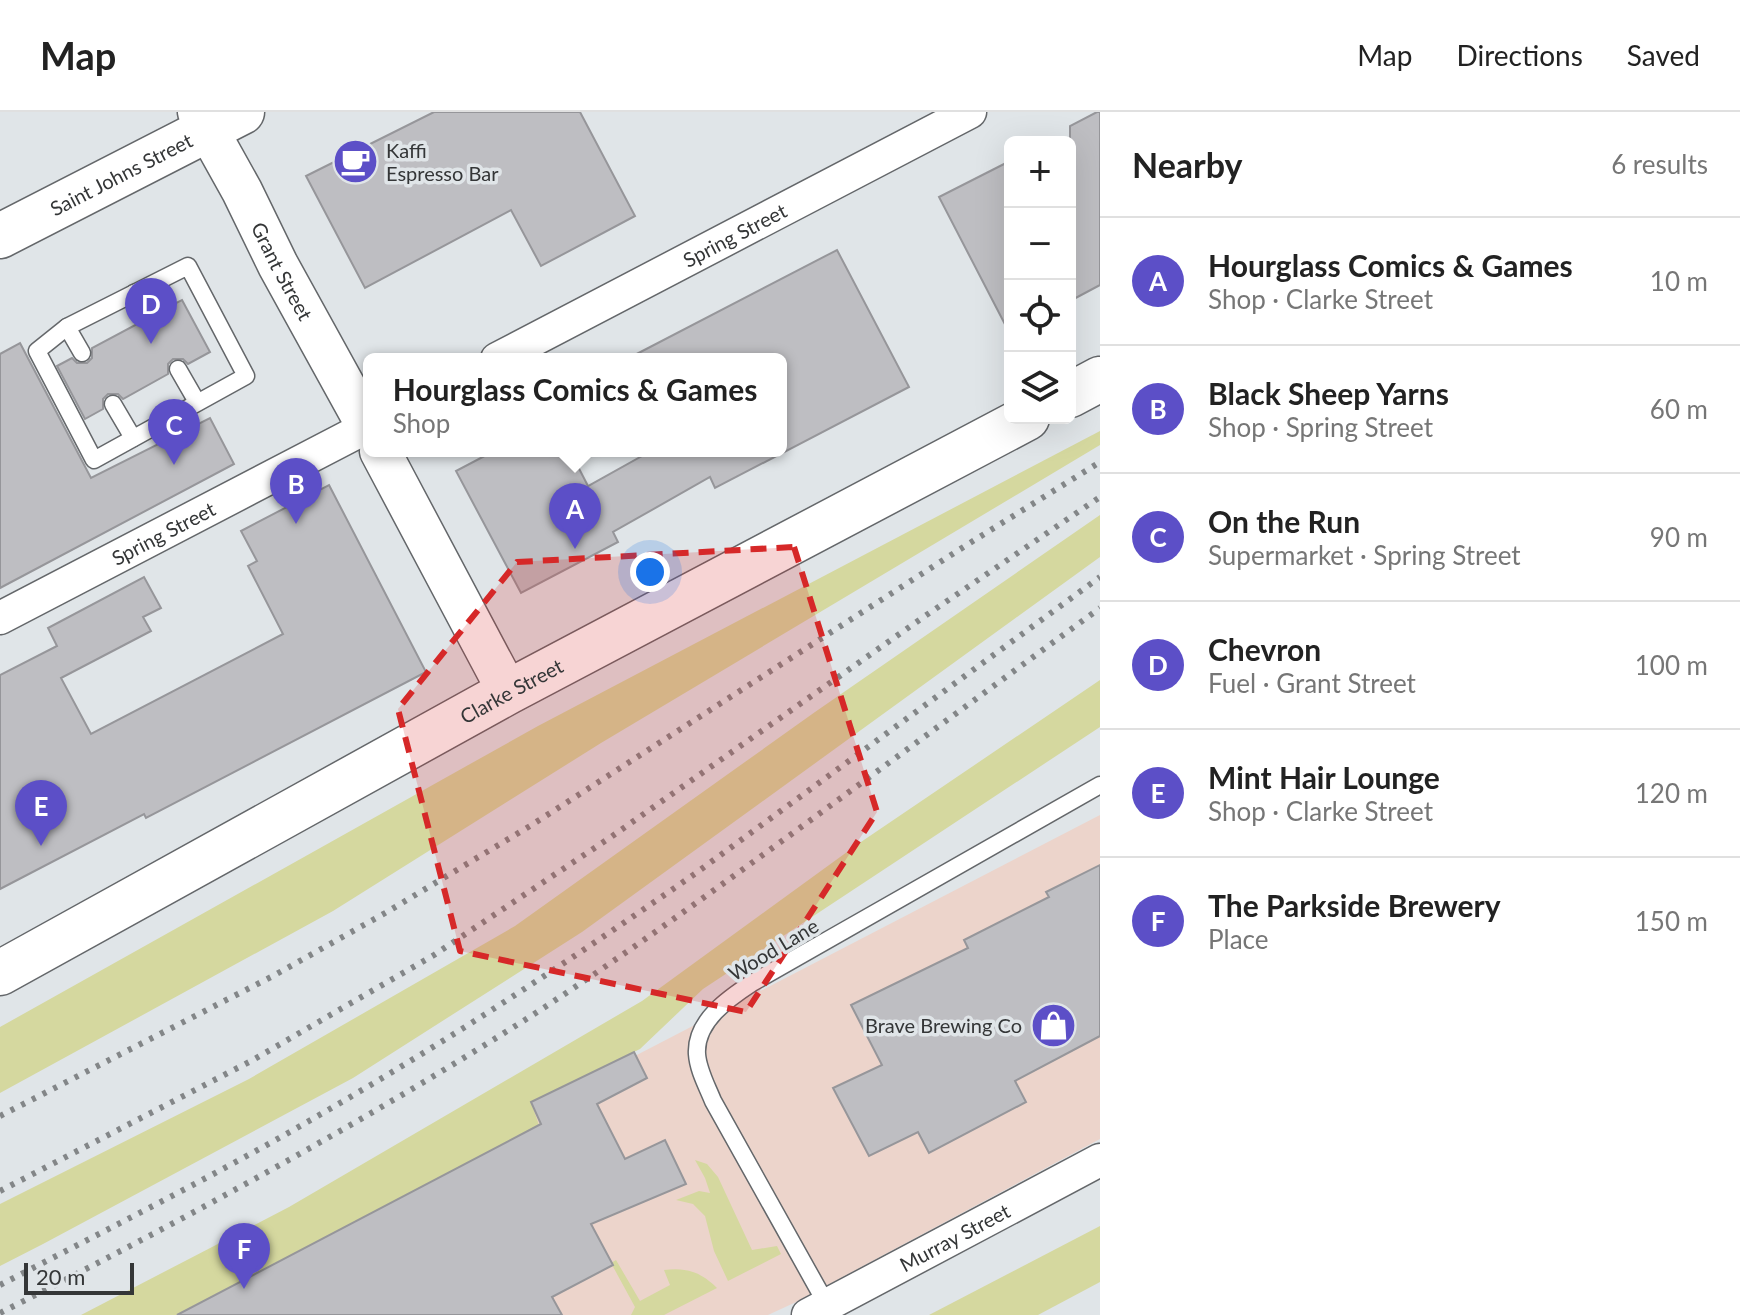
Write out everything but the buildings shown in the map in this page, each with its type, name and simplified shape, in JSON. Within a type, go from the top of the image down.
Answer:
[{"type":"main road","name":"Saint Johns Street","points":[[0,236],[215,118]]},
{"type":"main road","points":[[1076,392],[1100,379]]},
{"type":"main road","name":"Clarke Street","points":[[0,973],[508,692],[1016,424]]},
{"type":"street","name":"Spring Street","points":[[508,353],[970,112]]},
{"type":"street","name":"Grant Street","points":[[215,118],[242,191],[278,265],[363,419]]},
{"type":"street","name":"Spring Street","points":[[0,618],[363,437]]},
{"type":"street","name":"Grant Street","points":[[384,457],[508,692]]},
{"type":"street","name":"Murray Street","points":[[817,1310],[1100,1160]]},
{"type":"lane","points":[[188,266],[246,376],[94,460],[37,351],[67,327],[134,293],[188,266]]},
{"type":"lane","points":[[134,293],[148,317]]},
{"type":"lane","points":[[67,327],[82,353]]},
{"type":"lane","points":[[178,369],[197,402]]},
{"type":"lane","points":[[113,404],[133,438]]},
{"type":"lane","name":"Wood Lane","points":[[817,1310],[713,1101],[700,1071],[698,1039],[710,1018],[727,999],[752,983],[1100,785]]},
{"type":"highlighted area","points":[[794,547],[877,812],[746,1012],[460,951],[398,709],[517,562]]},
{"type":"shaded area","points":[[1100,815],[1100,1139],[794,1303],[768,1315],[135,1315]]},
{"type":"green space","points":[[1100,431],[1100,445],[601,743],[333,911],[0,1093],[0,1027],[538,726]]},
{"type":"green space","points":[[1100,515],[1100,557],[582,932],[353,1078],[0,1266],[0,1204],[249,1079],[515,926],[815,712]]},
{"type":"green space","points":[[1100,680],[1100,727],[703,989],[640,1049],[531,1102],[539,1125],[176,1315],[81,1315],[289,1207],[642,1001],[858,844]]},
{"type":"green space","points":[[695,1160],[707,1164],[718,1177],[752,1250],[777,1246],[781,1254],[728,1281],[714,1251],[705,1216],[693,1204],[676,1200],[699,1191],[710,1193]]},
{"type":"green space","points":[[1100,1226],[1100,1282],[1038,1315],[929,1315]]},
{"type":"green space","points":[[616,1260],[640,1301],[670,1285],[664,1270],[693,1272],[717,1288],[664,1315],[631,1315],[635,1307],[611,1263]]},
{"type":"railway","points":[[0,1116],[273,976],[387,912],[530,826],[1100,462]]},
{"type":"railway","points":[[0,1191],[251,1061],[434,955],[611,837],[1100,497]]},
{"type":"railway","points":[[0,1285],[254,1152],[478,1018],[696,873],[1100,577]]},
{"type":"railway","points":[[0,1313],[267,1172],[399,1097],[528,1018],[704,897],[1100,608]]},
{"type":"place","name":"Kaffi Espresso Bar","points":[[355,161]]},
{"type":"place","name":"Chevron","points":[[151,344]]},
{"type":"place","name":"On the Run","points":[[174,465]]},
{"type":"place","name":"Black Sheep Yarns","points":[[296,524]]},
{"type":"place","name":"Hourglass Comics & Games","points":[[575,549]]},
{"type":"place","name":"Mint Hair Lounge","points":[[41,846]]},
{"type":"place","name":"Brave Brewing Co","points":[[1053,1025]]},
{"type":"place","name":"The Parkside Brewery","points":[[244,1289]]}]
